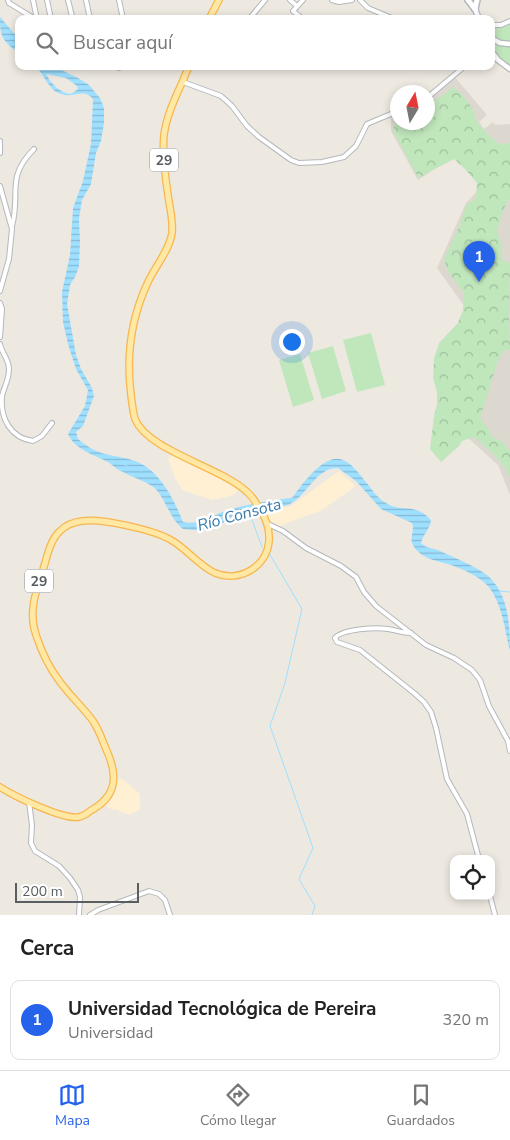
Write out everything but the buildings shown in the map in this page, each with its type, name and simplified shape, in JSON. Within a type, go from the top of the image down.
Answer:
[{"type":"main road","points":[[211,15],[219,0]]},
{"type":"main road","points":[[468,0],[475,9]]},
{"type":"main road","points":[[475,9],[477,0]]},
{"type":"main road","name":"29","points":[[0,787],[60,815],[79,817],[105,801],[110,794],[114,782],[111,760],[98,730],[55,676],[35,632],[32,620],[33,602],[48,552],[58,533],[69,525],[83,520],[93,520],[157,532],[173,541],[212,571],[234,576],[253,570],[268,549],[268,524],[247,491],[228,478],[169,448],[148,435],[136,420],[132,404],[128,357],[133,326],[140,299],[148,280],[168,246],[172,233],[164,165],[164,135],[174,102],[188,70]]},
{"type":"street","points":[[8,0],[9,3],[29,15]]},
{"type":"street","points":[[33,0],[35,15]]},
{"type":"street","points":[[47,0],[50,15]]},
{"type":"street","points":[[68,0],[72,15]]},
{"type":"street","points":[[86,0],[89,15]]},
{"type":"street","points":[[119,0],[122,15]]},
{"type":"street","points":[[252,15],[265,0]]},
{"type":"street","points":[[290,0],[297,6]]},
{"type":"street","points":[[298,15],[293,11],[303,0]]},
{"type":"street","points":[[332,0],[339,2],[352,0]]},
{"type":"street","points":[[360,0],[368,8],[385,15]]},
{"type":"street","points":[[475,9],[477,15]]},
{"type":"street","points":[[495,26],[510,21]]},
{"type":"street","points":[[495,40],[510,44]]},
{"type":"street","points":[[495,57],[498,60]]},
{"type":"street","points":[[495,58],[510,69]]},
{"type":"street","points":[[435,91],[460,70]]},
{"type":"street","points":[[183,82],[220,96],[232,106],[247,126],[291,160],[299,163],[322,162],[344,157],[356,146],[368,124],[390,114]]},
{"type":"street","points":[[0,141],[0,153]]},
{"type":"street","points":[[0,291],[9,259],[14,221],[15,180],[25,159],[34,149]]},
{"type":"street","points":[[0,186],[12,229]]},
{"type":"street","points":[[0,303],[2,316],[0,337]]},
{"type":"street","points":[[0,344],[9,362],[8,382],[0,404],[7,429],[16,437],[33,442],[42,436],[52,423]]},
{"type":"street","points":[[268,524],[283,531],[306,548],[341,566],[356,577],[369,599],[426,645],[454,658],[472,670],[480,680],[489,706],[508,741],[510,751]]},
{"type":"street","points":[[411,633],[388,629],[352,631],[340,633],[335,638],[337,642],[360,650],[414,693],[431,712],[447,779],[468,814],[478,855]]},
{"type":"street","points":[[29,802],[32,825],[31,843],[35,851],[59,866],[78,890],[80,897],[79,915]]},
{"type":"street","points":[[90,915],[98,910],[149,891],[160,894],[165,900],[170,915]]},
{"type":"street","points":[[491,900],[495,915]]},
{"type":"shaded area","points":[[454,76],[487,115],[479,122],[484,129],[493,122],[495,125],[510,124],[510,495],[498,465],[444,416],[466,334],[465,307],[437,268],[466,203],[482,186],[454,156],[418,180],[391,131],[435,130],[435,91]]},
{"type":"shaded area","points":[[174,453],[241,489],[231,496],[212,500],[182,490],[168,459]]},
{"type":"shaded area","points":[[339,471],[356,486],[322,510],[280,526],[269,523],[264,511],[291,506]]},
{"type":"shaded area","points":[[116,778],[122,779],[140,794],[140,809],[130,815],[115,809],[113,810],[102,804],[114,786]]},
{"type":"green space","points":[[510,21],[510,69],[495,55],[495,24]]},
{"type":"green space","points":[[452,87],[459,91],[474,112],[476,120],[482,128],[500,144],[510,143],[510,198],[503,210],[497,231],[502,246],[502,260],[510,263],[510,350],[504,350],[498,361],[480,418],[492,437],[503,442],[510,451],[510,477],[499,460],[474,437],[462,441],[441,462],[430,449],[437,404],[437,392],[433,378],[434,358],[439,343],[458,323],[463,310],[464,293],[448,271],[444,259],[460,225],[466,205],[476,198],[477,183],[454,159],[418,178],[393,130],[435,130],[435,100]]},
{"type":"green space","points":[[371,333],[385,385],[357,392],[343,340]]},
{"type":"green space","points":[[333,346],[346,391],[322,399],[308,353]]},
{"type":"green space","points":[[300,354],[314,400],[293,407],[279,360]]},
{"type":"water","points":[[0,17],[15,34],[15,50],[3,38]]},
{"type":"water","points":[[38,70],[61,70],[78,78],[89,85],[100,98],[104,108],[101,141],[96,153],[91,184],[82,200],[79,218],[79,266],[70,285],[67,304],[76,355],[94,396],[83,426],[76,432],[78,439],[98,452],[132,460],[150,469],[170,494],[183,522],[189,523],[195,523],[236,508],[293,497],[313,472],[326,462],[333,459],[343,460],[360,474],[383,501],[392,506],[414,509],[431,520],[421,544],[472,566],[487,575],[494,583],[500,591],[507,610],[510,651],[500,608],[487,585],[463,570],[421,554],[416,550],[412,542],[412,523],[381,509],[356,481],[338,468],[324,472],[296,500],[288,505],[234,516],[217,527],[210,529],[183,529],[152,486],[80,448],[71,440],[68,434],[85,406],[88,390],[76,369],[68,344],[63,322],[62,292],[70,255],[73,208],[83,181],[91,144],[93,99],[82,93],[70,95],[61,94],[50,86]],"holes":[[[46,74],[66,78],[77,86],[78,89],[71,94],[63,92],[50,81]]]},
{"type":"waterway","name":"Río Consota","points":[[113,461],[142,471]]},
{"type":"waterway","name":"Río Consota","points":[[307,479],[313,473]]},
{"type":"waterway","points":[[249,512],[262,547]]},
{"type":"waterway","name":"Río Consota","points":[[421,544],[428,548]]},
{"type":"waterway","points":[[269,553],[302,609],[285,683],[270,726],[313,848],[299,879],[315,906],[312,915]]},
{"type":"waterway","name":"Río Consota","points":[[498,591],[510,592]]},
{"type":"place","name":"Universidad Tecnológica de Pereira","points":[[479,282]]}]
